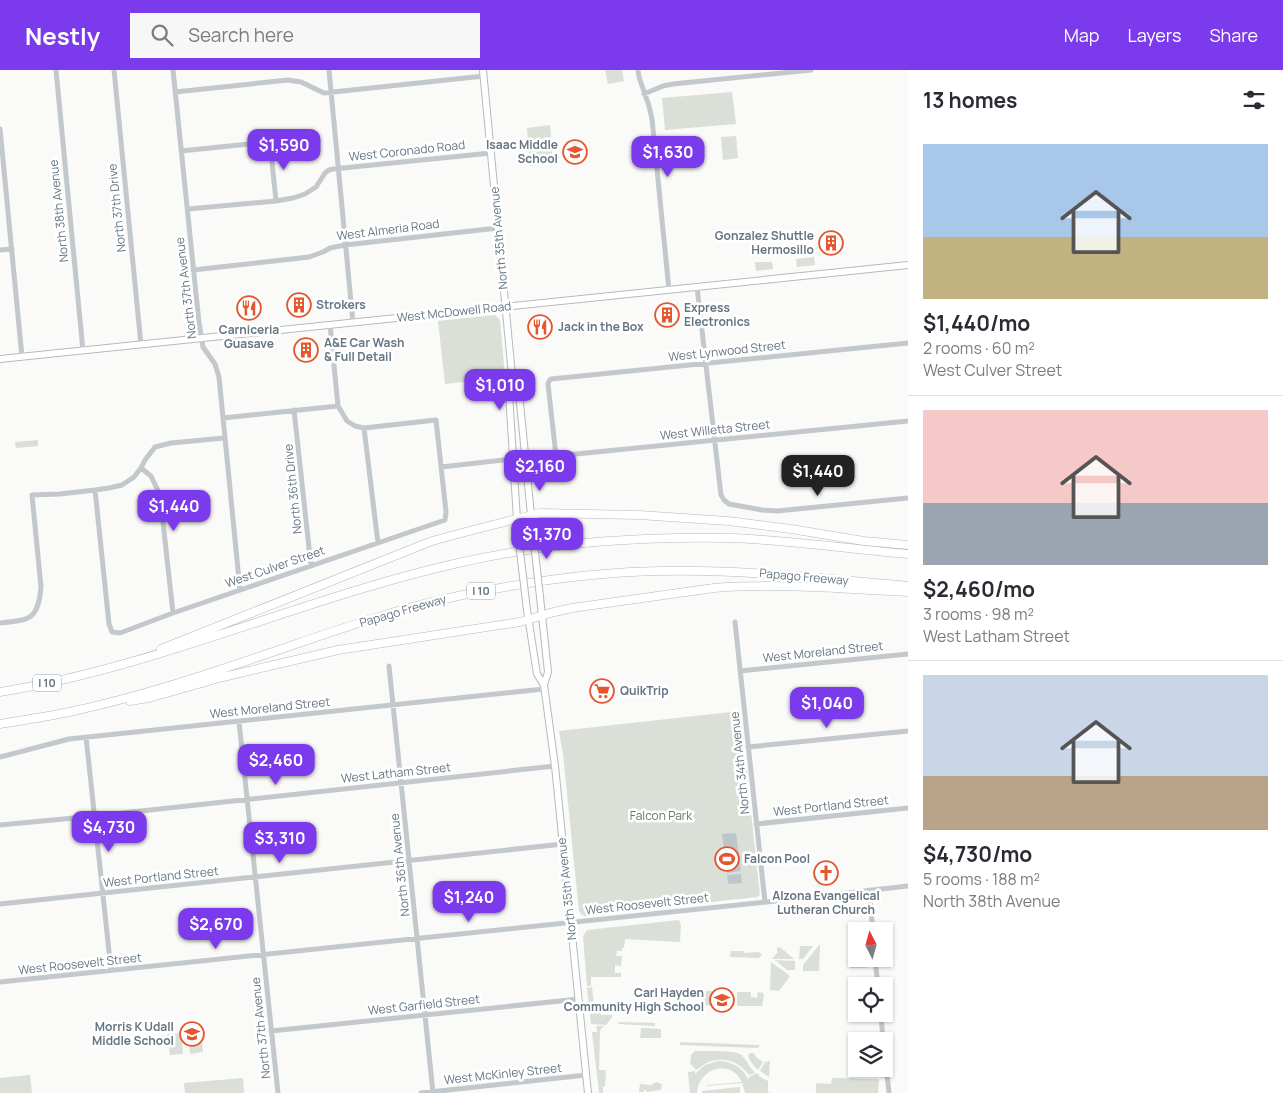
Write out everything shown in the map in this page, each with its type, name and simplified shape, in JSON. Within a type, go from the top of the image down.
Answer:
[{"type":"highway","points":[[94,672],[232,622],[432,541],[517,522],[540,513],[702,519],[743,523],[864,541],[908,545]]},
{"type":"highway","name":"I 10","points":[[0,692],[66,679],[150,657],[349,592],[414,574],[460,563],[537,549],[590,543],[732,538],[908,554]]},
{"type":"highway","name":"Papago Freeway","points":[[0,724],[69,712],[166,687],[350,626],[457,596],[552,579],[626,572],[695,571],[771,574],[908,586]]},
{"type":"highway","points":[[69,712],[149,698],[233,675],[338,650],[520,622],[528,620],[541,611],[714,588],[813,586],[908,592]]},
{"type":"main road","name":"North 35th Avenue","points":[[483,73],[512,375],[509,394],[517,522],[528,620],[537,674],[544,687],[555,766],[588,1093]]},
{"type":"main road","name":"West McDowell Road","points":[[0,359],[908,265]]},
{"type":"main road","name":"North 35th Avenue","points":[[512,375],[519,393],[548,672],[544,687]]},
{"type":"street","name":"North 38th Avenue","points":[[56,70],[83,351]]},
{"type":"street","name":"North 37th Drive","points":[[114,70],[141,345]]},
{"type":"street","name":"North 37th Avenue","points":[[173,70],[201,338],[203,347],[218,370],[240,590]]},
{"type":"street","points":[[328,70],[353,323]]},
{"type":"street","points":[[638,70],[644,94],[650,106],[652,119],[669,290]]},
{"type":"street","points":[[644,94],[668,85],[811,70]]},
{"type":"street","points":[[175,92],[288,80],[301,82],[324,93],[483,73]]},
{"type":"street","points":[[0,129],[22,357]]},
{"type":"street","points":[[181,151],[259,143],[270,144],[276,201]]},
{"type":"street","name":"West Coronado Road","points":[[188,209],[276,201],[305,194],[316,187],[328,170],[338,168],[491,153]]},
{"type":"street","name":"West Almeria Road","points":[[193,270],[310,257],[330,248],[345,245],[498,228]]},
{"type":"street","points":[[0,250],[12,248]]},
{"type":"street","points":[[697,287],[714,440],[721,495],[724,500],[729,504],[777,511],[908,498]]},
{"type":"street","points":[[330,325],[338,406],[347,421],[355,426],[364,428],[436,420],[441,467],[513,459]]},
{"type":"street","name":"West Lynwood Street","points":[[556,456],[549,381],[551,379],[908,342]]},
{"type":"street","points":[[223,418],[338,406]]},
{"type":"street","name":"North 36th Drive","points":[[294,410],[311,566]]},
{"type":"street","name":"West Willetta Street","points":[[525,452],[532,456],[556,456],[908,420]]},
{"type":"street","points":[[364,428],[378,542]]},
{"type":"street","points":[[0,623],[22,621],[37,610],[41,587],[32,495],[60,494],[122,485],[134,477],[142,468],[145,460],[155,447],[171,443],[224,438]]},
{"type":"street","name":"West Culver Street","points":[[95,490],[109,624],[112,632],[120,633],[445,520],[446,512],[441,467]]},
{"type":"street","points":[[142,468],[151,476],[160,494],[173,613]]},
{"type":"street","name":"North 34th Avenue","points":[[735,622],[765,902]]},
{"type":"street","name":"West Moreland Street","points":[[740,671],[908,654]]},
{"type":"street","name":"North 36th Avenue","points":[[389,666],[433,1092]]},
{"type":"street","name":"West Moreland Street","points":[[0,757],[58,741],[86,737],[239,722],[544,687]]},
{"type":"street","name":"North 37th Avenue","points":[[239,722],[278,1093]]},
{"type":"street","points":[[748,747],[908,731]]},
{"type":"street","points":[[86,737],[111,970]]},
{"type":"street","name":"West Latham Street","points":[[0,825],[555,766]]},
{"type":"street","name":"West Portland Street","points":[[756,824],[908,808]]},
{"type":"street","name":"West Portland Street","points":[[0,904],[563,844]]},
{"type":"street","name":"West Roosevelt Street","points":[[0,982],[908,886]]},
{"type":"street","points":[[868,890],[872,922]]},
{"type":"street","name":"West Garfield Street","points":[[271,1031],[579,999]]},
{"type":"street","name":"West McKinley Street","points":[[421,1093],[586,1075]]},
{"type":"street","points":[[887,1077],[889,1093]]},
{"type":"green space","points":[[605,70],[622,70],[624,81],[608,84]]},
{"type":"green space","points":[[732,92],[736,124],[665,130],[662,98]]},
{"type":"green space","points":[[550,125],[553,163],[530,166],[527,128]]},
{"type":"green space","points":[[736,136],[738,158],[723,160],[721,137]]},
{"type":"green space","points":[[814,257],[815,265],[797,267],[796,259]]},
{"type":"green space","points":[[755,262],[772,262],[773,269],[756,271]]},
{"type":"green space","points":[[495,315],[500,320],[505,377],[445,384],[438,321]]},
{"type":"green space","points":[[38,440],[38,446],[16,448],[15,442]]},
{"type":"green space","name":"Falcon Park","points":[[740,711],[760,895],[757,897],[582,915],[579,911],[559,731]]},
{"type":"green space","points":[[679,920],[681,925],[680,942],[625,939],[624,948],[622,948],[622,951],[617,951],[616,956],[622,956],[621,966],[615,965],[615,973],[621,973],[621,977],[591,977],[591,986],[587,986],[583,936],[587,930]]},
{"type":"green space","points":[[820,944],[819,971],[803,971],[803,965]]},
{"type":"green space","points":[[800,946],[813,946],[803,959],[799,959]]},
{"type":"green space","points":[[780,947],[794,959],[772,959],[778,952],[777,948]]},
{"type":"green space","points":[[731,951],[743,951],[744,953],[759,952],[762,955],[759,958],[730,957]]},
{"type":"green space","points":[[775,960],[795,961],[795,970],[787,970]]},
{"type":"green space","points":[[771,962],[790,976],[779,991],[770,990]]},
{"type":"green space","points":[[592,987],[596,1010],[601,1011],[601,1015],[613,1016],[606,1025],[591,1024],[587,988]]},
{"type":"green space","points":[[702,991],[715,991],[715,996],[721,996],[722,991],[731,991],[730,1007],[703,1005]]},
{"type":"green space","points":[[737,992],[751,992],[751,997],[757,998],[758,992],[763,993],[762,1006],[738,1006]]},
{"type":"green space","points":[[619,1022],[655,1023],[655,1026],[618,1024]]},
{"type":"green space","points":[[596,1026],[604,1026],[600,1030],[599,1070],[606,1071],[603,1093],[599,1093],[592,1032],[597,1032]]},
{"type":"green space","points":[[641,1028],[661,1029],[661,1038],[640,1038]]},
{"type":"green space","points":[[201,1031],[203,1052],[190,1054],[188,1032]]},
{"type":"green space","points":[[181,1033],[183,1054],[170,1055],[167,1034]]},
{"type":"green space","points":[[680,1042],[760,1045],[758,1048],[680,1045]]},
{"type":"green space","points":[[695,1051],[719,1051],[740,1054],[755,1073],[749,1075],[735,1063],[723,1060],[711,1061],[695,1070],[693,1065],[690,1065],[691,1055]]},
{"type":"green space","points":[[750,1053],[754,1053],[763,1062],[758,1070],[748,1056]]},
{"type":"green space","points":[[718,1061],[728,1062],[736,1066],[744,1072],[749,1080],[749,1077],[757,1073],[768,1081],[768,1092],[770,1093],[745,1093],[742,1082],[737,1075],[723,1068],[709,1072],[699,1084],[697,1093],[690,1093],[688,1072],[695,1071],[695,1074],[705,1065]]},
{"type":"green space","points":[[770,1061],[769,1077],[760,1071],[765,1062]]},
{"type":"green space","points":[[30,1075],[32,1093],[0,1093],[0,1078]]},
{"type":"green space","points":[[243,1078],[244,1093],[185,1093],[184,1083]]},
{"type":"green space","points":[[832,1078],[879,1079],[878,1093],[816,1093],[815,1083],[831,1084]]},
{"type":"green space","points":[[656,1082],[662,1084],[660,1090],[646,1092],[644,1090],[644,1092],[639,1092],[640,1084],[651,1085]]},
{"type":"green space","points":[[742,1083],[707,1086],[707,1085]]},
{"type":"green space","points":[[740,1087],[740,1093],[702,1093],[702,1091]]},
{"type":"shaded area","points":[[736,833],[741,871],[727,873],[722,834]]},
{"type":"shaded area","points":[[741,874],[742,883],[728,884],[727,875]]},
{"type":"place","name":"Isaac Middle School","points":[[575,152]]},
{"type":"place","name":"Gonzalez Shuttle Hermosillo","points":[[831,243]]},
{"type":"place","name":"Strokers","points":[[299,305]]},
{"type":"place","name":"Carniceria Guasave","points":[[249,308]]},
{"type":"place","name":"Express Electronics","points":[[667,315]]},
{"type":"place","name":"Jack in the Box","points":[[540,327]]},
{"type":"place","name":"A&E Car Wash & Full Detail","points":[[306,350]]},
{"type":"place","name":"QuikTrip","points":[[602,691]]},
{"type":"place","name":"Falcon Pool","points":[[727,859]]},
{"type":"place","name":"Alzona Evangelical Lutheran Church","points":[[826,873]]},
{"type":"place","name":"Carl Hayden Community High School","points":[[722,1000]]},
{"type":"place","name":"Morris K Udall Middle School","points":[[192,1034]]}]
